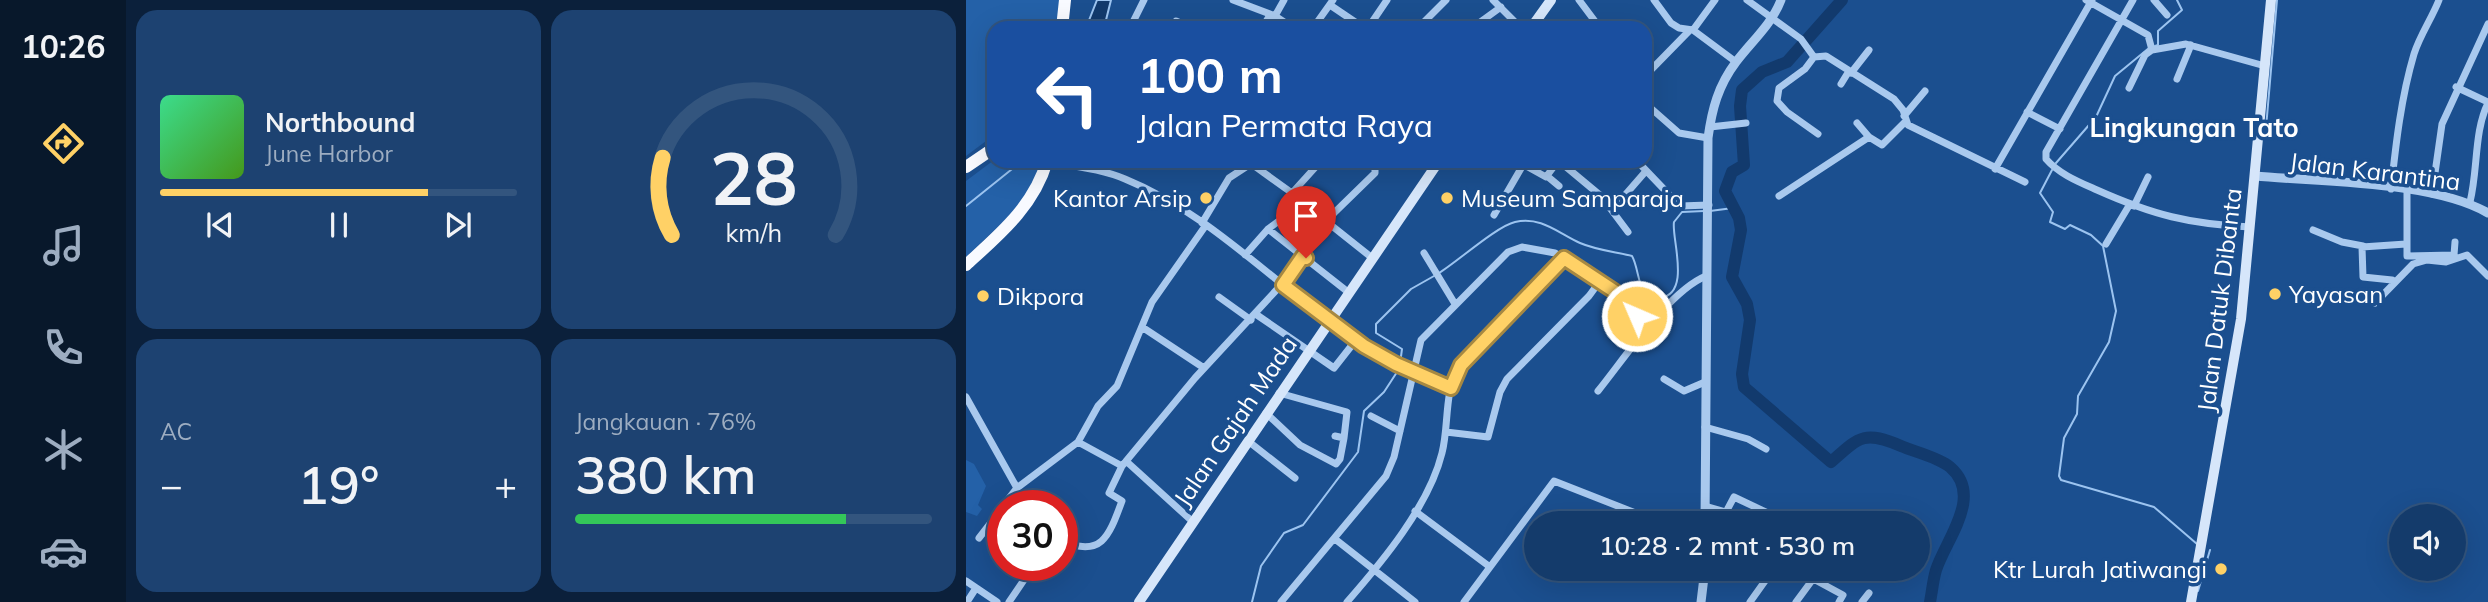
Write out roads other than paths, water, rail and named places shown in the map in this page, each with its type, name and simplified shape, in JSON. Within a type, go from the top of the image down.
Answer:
[{"type":"highway","points":[[1063,21],[1065,0]]},
{"type":"highway","points":[[966,167],[987,153]]},
{"type":"highway","points":[[966,265],[1001,234],[1034,196],[1052,168]]},
{"type":"main road","points":[[1534,21],[1550,0]]},
{"type":"main road","name":"Jalan Datuk Dibanta","points":[[2190,602],[2235,361],[2271,0]]},
{"type":"main road","name":"Jalan Gajah Mada","points":[[1139,602],[1434,168]]},
{"type":"street","points":[[1134,21],[1144,0]]},
{"type":"street","points":[[1233,0],[1281,21]]},
{"type":"street","points":[[1268,21],[1284,0]]},
{"type":"street","points":[[1371,21],[1387,0]]},
{"type":"street","points":[[1425,21],[1446,0]]},
{"type":"street","points":[[1493,0],[1519,21]]},
{"type":"street","points":[[1579,0],[1595,21]]},
{"type":"street","points":[[1654,0],[1671,23],[1691,30],[1735,62]]},
{"type":"street","points":[[1652,69],[1691,30],[1715,0]]},
{"type":"street","points":[[1747,0],[1801,39],[1814,57]]},
{"type":"street","points":[[1705,511],[1708,138],[1715,100],[1735,62],[1773,17],[1781,0]]},
{"type":"street","points":[[2133,0],[2046,152],[2049,162],[2073,179],[2132,205],[2192,223],[2250,227]]},
{"type":"street","points":[[2154,0],[2166,15]]},
{"type":"street","points":[[2391,188],[2407,82],[2419,41],[2439,0]]},
{"type":"street","points":[[1995,169],[2089,1],[2148,35],[2152,50]]},
{"type":"street","points":[[1318,21],[1331,3],[1356,21]]},
{"type":"street","points":[[1482,21],[1500,8]]},
{"type":"street","points":[[2432,194],[2442,124],[2456,87],[2488,24]]},
{"type":"street","points":[[2129,88],[2144,55],[2152,50],[2176,44],[2191,45],[2265,66]]},
{"type":"street","points":[[2177,79],[2191,45]]},
{"type":"street","points":[[1841,84],[1869,50]]},
{"type":"street","points":[[1818,134],[1787,112],[1777,101],[1779,88],[1805,69],[1814,57],[1826,56],[1894,99],[1900,106],[1904,119],[2025,183]]},
{"type":"street","points":[[2456,87],[2488,102],[2470,202]]},
{"type":"street","points":[[1857,123],[1869,137],[1881,145],[1924,91]]},
{"type":"street","points":[[1652,109],[1679,133],[1708,138]]},
{"type":"street","points":[[2027,112],[2060,129]]},
{"type":"street","points":[[1710,127],[1746,123]]},
{"type":"street","points":[[1779,197],[1869,137]]},
{"type":"street","points":[[2479,152],[2488,153]]},
{"type":"street","points":[[1080,168],[1125,179],[1204,224],[1356,340],[1399,366],[1451,388]]},
{"type":"street","points":[[966,397],[1017,488],[1078,442],[1098,406],[1117,386],[1152,302],[1204,224],[1229,178],[1246,168]]},
{"type":"street","points":[[1245,255],[1268,229],[1295,209],[1292,193],[1260,168]]},
{"type":"street","points":[[1292,193],[1315,168]]},
{"type":"street","points":[[1078,547],[1092,548],[1103,542],[1122,501],[1109,494],[1124,463],[1204,368],[1282,284],[1325,225],[1375,173],[1374,168]]},
{"type":"street","points":[[1494,215],[1518,168]]},
{"type":"street","points":[[1530,168],[1559,186]]},
{"type":"street","points":[[1547,176],[1553,168]]},
{"type":"street","points":[[1567,168],[1601,196],[1628,232]]},
{"type":"street","points":[[1643,168],[1680,206],[1709,210]]},
{"type":"street","points":[[1612,210],[1646,171]]},
{"type":"street","name":"Jalan Karantina","points":[[2255,176],[2432,194],[2470,202],[2488,213]]},
{"type":"street","points":[[2106,244],[2148,177]]},
{"type":"street","points":[[2407,191],[2407,256],[2454,255],[2455,242]]},
{"type":"street","points":[[1294,205],[1371,257]]},
{"type":"street","points":[[1268,229],[1348,292]]},
{"type":"street","points":[[2313,230],[2342,242],[2363,246],[2406,244]]},
{"type":"street","points":[[2363,246],[2363,278],[2392,280]]},
{"type":"street","points":[[1282,602],[1386,476],[1400,431],[1421,340],[1496,261],[1513,250],[1531,247],[1564,258],[1600,281],[1637,316]]},
{"type":"street","points":[[1424,253],[1455,304]]},
{"type":"street","points":[[2375,303],[2409,267],[2420,261],[2445,262],[2467,255],[2488,276]]},
{"type":"street","points":[[1347,602],[1374,571],[1415,511],[1437,470],[1446,432],[1451,388],[1461,365],[1564,258]]},
{"type":"street","points":[[1598,391],[1672,302],[1693,282],[1706,276]]},
{"type":"street","points":[[1446,432],[1488,437],[1507,379],[1592,293],[1600,281]]},
{"type":"street","points":[[1219,298],[1335,369],[1356,340]]},
{"type":"street","points":[[1142,327],[1204,368]]},
{"type":"street","points":[[1664,379],[1684,391],[1705,382]]},
{"type":"street","points":[[1266,414],[1300,446],[1336,464],[1340,459],[1347,412],[1279,393]]},
{"type":"street","points":[[1371,416],[1400,431]]},
{"type":"street","points":[[1705,427],[1748,439],[1766,449]]},
{"type":"street","points":[[1335,436],[1344,438]]},
{"type":"street","points":[[1248,441],[1295,478]]},
{"type":"street","points":[[1078,442],[1124,463],[1193,522]]},
{"type":"street","points":[[1532,511],[1554,481],[1630,511]]},
{"type":"street","points":[[1727,511],[1734,498],[1762,511]]},
{"type":"street","points":[[1415,511],[1490,567]]},
{"type":"street","points":[[1464,602],[1524,521]]},
{"type":"street","points":[[979,538],[987,527]]},
{"type":"street","points":[[1335,539],[1410,601]]},
{"type":"street","points":[[966,581],[997,602]]},
{"type":"street","points":[[1009,602],[1023,581]]},
{"type":"street","points":[[1701,602],[1703,581]]},
{"type":"street","points":[[1750,602],[1765,581]]},
{"type":"street","points":[[1796,602],[1812,581]]},
{"type":"street","points":[[1817,581],[1843,595],[1839,602]]},
{"type":"street","points":[[967,602],[976,588]]},
{"type":"street","points":[[1863,602],[1869,593]]},
{"type":"waterway","points":[[1842,0],[1787,62],[1762,72],[1742,90],[1740,106],[1744,165],[1732,172],[1725,191],[1739,218],[1741,230],[1732,277],[1747,304],[1750,320],[1742,374],[1744,387],[1831,462],[1856,442],[1870,437],[1889,441],[1939,460],[1960,478],[1964,491],[1963,504],[1936,570],[1930,602]]},
{"type":"waterway","points":[[2155,46],[2158,45],[2158,31],[2182,10],[2177,0]]},
{"type":"waterway","points":[[2266,128],[2277,0]]},
{"type":"waterway","points":[[2056,163],[2096,117],[2115,76],[2149,48]]},
{"type":"waterway","points":[[966,206],[1013,168]]},
{"type":"waterway","points":[[2052,170],[2040,193],[2053,212],[2050,222],[2065,229],[2070,225],[2091,235],[2103,246],[2116,311],[2109,342],[2078,396],[2077,414],[2064,438],[2059,476],[2061,480],[2154,507],[2197,544]]},
{"type":"waterway","points":[[1710,211],[1733,208]]},
{"type":"waterway","points":[[1439,273],[1507,225],[1533,221],[1586,245],[1632,256],[1643,290],[1648,295],[1660,298],[1670,294],[1678,276],[1674,222],[1682,212],[1704,211]]},
{"type":"waterway","points":[[1400,364],[1402,349],[1376,333],[1376,324],[1411,289],[1434,276]]},
{"type":"waterway","points":[[1252,602],[1261,566],[1284,533],[1303,525],[1358,452],[1364,411],[1384,392],[1399,369]]},
{"type":"waterway","points":[[2198,591],[2210,550]]},
{"type":"place","name":"Kantor Arsip","points":[[1206,198]]},
{"type":"place","name":"Museum Samparaja","points":[[1447,198]]},
{"type":"place","name":"Yayasan","points":[[2275,294]]},
{"type":"place","name":"Dikpora","points":[[983,296]]},
{"type":"place","name":"Ktr Lurah Jatiwangi","points":[[2221,569]]},
{"type":"district","name":"Lingkungan Tato","points":[[2194,127]]}]
